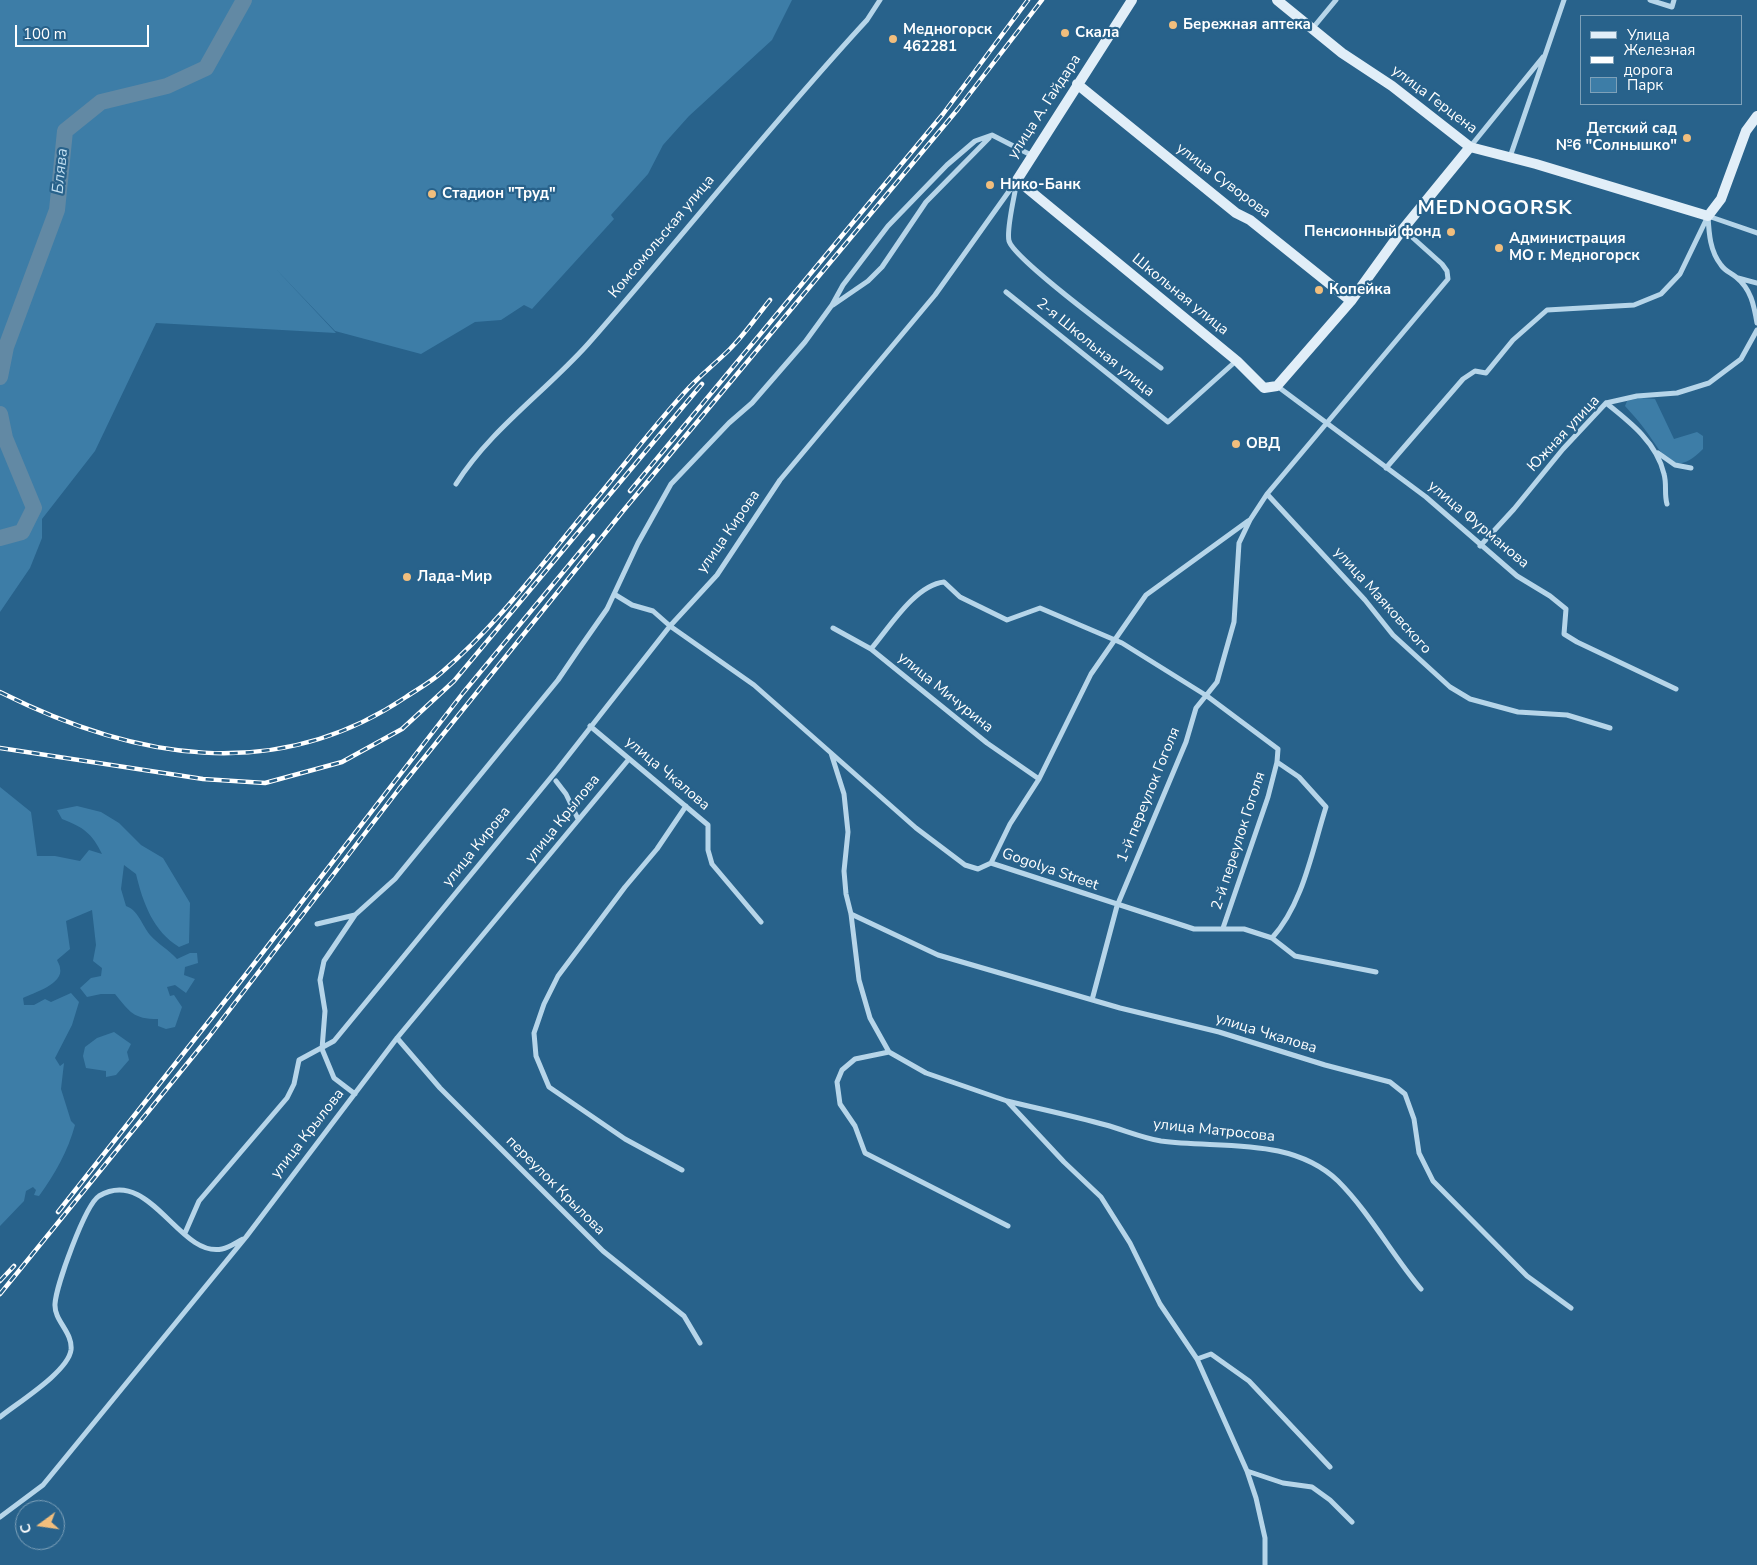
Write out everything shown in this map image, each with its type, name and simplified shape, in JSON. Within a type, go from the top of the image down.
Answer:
[{"type":"street","name":"Комсомольская улица","points":[[456,484],[469,464],[491,440],[586,346],[763,137],[867,20],[880,0]]},
{"type":"street","name":"улица А. Гайдара","points":[[1017,180],[1031,155],[1132,0]]},
{"type":"street","name":"улица Герцена","points":[[1277,0],[1342,53],[1416,104],[1470,147],[1510,156],[1708,216]]},
{"type":"street","points":[[1312,30],[1336,0]]},
{"type":"street","points":[[1510,156],[1564,0]]},
{"type":"street","points":[[1650,0],[1672,7],[1674,0]]},
{"type":"street","points":[[1277,386],[1351,301],[1403,229],[1544,55]]},
{"type":"street","name":"улица Суворова","points":[[1077,84],[1236,213],[1250,220],[1351,301]]},
{"type":"street","points":[[1386,468],[1464,379],[1475,371],[1486,372],[1513,340],[1547,310],[1634,305],[1661,294],[1680,274],[1708,216],[1721,199],[1746,130],[1757,116]]},
{"type":"street","points":[[832,305],[868,281],[882,267],[926,202],[992,135]]},
{"type":"street","points":[[355,1094],[334,1078],[322,1049],[324,1011],[320,980],[324,960],[355,915],[395,879],[558,680],[607,609],[638,543],[672,484],[729,423],[752,403],[805,342],[832,305],[843,285],[888,226],[947,165],[975,142],[992,135],[1031,155]]},
{"type":"street","points":[[1017,180],[1008,230],[1011,247],[1047,279],[1161,368]]},
{"type":"street","name":"Школьная улица","points":[[1017,180],[1237,361],[1264,388],[1277,386],[1326,424]]},
{"type":"street","name":"улица Кирова","points":[[185,1233],[199,1202],[287,1098],[294,1084],[299,1060],[308,1053],[322,1049],[334,1040],[670,626],[716,574],[780,480],[935,295],[1017,180]]},
{"type":"street","points":[[1708,216],[1757,233]]},
{"type":"street","points":[[1708,216],[1709,236],[1714,253],[1721,266],[1750,293],[1757,322]]},
{"type":"street","points":[[991,863],[1010,824],[1039,779],[1092,674],[1146,595],[1250,520],[1267,494],[1448,279],[1447,271],[1442,264],[1403,229]]},
{"type":"street","points":[[1736,278],[1757,283]]},
{"type":"street","name":"2-я Школьная улица","points":[[1006,292],[1168,422],[1237,361]]},
{"type":"street","name":"Южная улица","points":[[1480,546],[1514,509],[1563,449],[1606,403],[1637,396],[1677,393],[1708,383],[1741,359],[1757,330]]},
{"type":"street","points":[[1606,403],[1630,421],[1657,453],[1675,465],[1691,468]]},
{"type":"street","name":"улица Фурманова","points":[[1326,424],[1426,497],[1480,546],[1517,576],[1550,596],[1566,609],[1564,634],[1676,689]]},
{"type":"street","points":[[1657,453],[1667,486],[1665,496],[1668,504]]},
{"type":"street","name":"улица Маяковского","points":[[1267,494],[1359,593],[1393,635],[1450,687],[1470,699],[1518,712],[1567,715],[1610,728]]},
{"type":"street","name":"1-й переулок Гоголя","points":[[1092,1000],[1117,906],[1186,742],[1196,708],[1218,682],[1234,622],[1239,543],[1250,520]]},
{"type":"street","points":[[871,649],[918,593],[936,583],[944,582],[960,597],[1007,620],[1040,608],[1116,637],[1207,696],[1278,749],[1277,762],[1299,776],[1326,808],[1304,878],[1286,922],[1272,938]]},
{"type":"street","name":"Gogolya Street","points":[[614,594],[632,605],[653,612],[754,685],[916,828],[965,865],[978,869],[991,863],[1117,906],[1194,929],[1244,929],[1272,938],[1295,956],[1376,972]]},
{"type":"street","name":"улица Мичурина","points":[[834,628],[871,649],[987,743],[1039,779]]},
{"type":"street","name":"улица Чкалова","points":[[590,726],[708,825],[708,850],[712,864],[761,922]]},
{"type":"street","points":[[831,753],[841,777],[847,813],[848,832],[844,871],[859,980],[870,1018],[889,1052],[855,1059],[842,1070],[837,1082],[840,1104],[855,1126],[864,1153],[1008,1226]]},
{"type":"street","name":"улица Крылова","points":[[0,1517],[43,1486],[246,1237],[397,1038],[629,759]]},
{"type":"street","name":"2-й переулок Гоголя","points":[[1223,928],[1268,797],[1277,762]]},
{"type":"street","points":[[556,782],[566,794],[578,820]]},
{"type":"street","points":[[682,1170],[625,1139],[550,1087],[536,1056],[534,1032],[544,1004],[558,976],[619,894],[657,849],[686,806]]},
{"type":"street","name":"улица Чкалова","points":[[851,914],[938,955],[1092,1000],[1219,1032],[1326,1065],[1390,1082],[1405,1094],[1414,1119],[1419,1153],[1433,1181],[1527,1276],[1571,1308]]},
{"type":"street","points":[[317,924],[355,915]]},
{"type":"street","name":"переулок Крылова","points":[[397,1038],[440,1088],[603,1251],[684,1316],[700,1343]]},
{"type":"street","name":"улица Матросова","points":[[889,1052],[926,1073],[1007,1101],[1106,1125],[1160,1141],[1218,1144],[1284,1152],[1312,1163],[1338,1181],[1375,1228],[1400,1265],[1421,1289]]},
{"type":"street","name":"улица Матросова","points":[[1007,1101],[1064,1162],[1102,1197],[1130,1243],[1160,1304],[1197,1359],[1247,1471],[1265,1538],[1265,1565]]},
{"type":"street","points":[[0,1417],[64,1365],[71,1350],[68,1334],[58,1318],[54,1305],[77,1234],[87,1210],[97,1197],[111,1190],[134,1192],[153,1204],[203,1248],[223,1249],[246,1237]]},
{"type":"street","points":[[1197,1359],[1211,1354],[1249,1381],[1330,1467]]},
{"type":"street","points":[[1247,1471],[1275,1481],[1312,1487],[1330,1500],[1352,1522]]},
{"type":"green space","points":[[0,0],[792,0],[772,40],[689,116],[663,145],[648,174],[611,215],[614,219],[532,309],[524,305],[501,320],[475,322],[421,354],[335,331],[274,267],[336,333],[156,323],[95,451],[42,519],[42,538],[30,568],[0,612]]},
{"type":"green space","points":[[1640,398],[1655,399],[1674,439],[1697,432],[1703,436],[1703,449],[1692,459],[1683,463],[1675,463],[1668,459],[1625,406],[1627,401]]},
{"type":"green space","points":[[0,787],[31,812],[37,856],[55,856],[80,861],[89,850],[102,854],[86,832],[62,819],[57,810],[77,806],[101,812],[119,823],[141,845],[163,858],[190,903],[189,943],[179,947],[162,933],[146,906],[136,874],[124,865],[121,889],[126,906],[137,914],[150,935],[177,959],[190,953],[197,953],[198,963],[185,967],[184,975],[195,979],[186,993],[175,985],[167,987],[170,996],[174,995],[182,1007],[175,1027],[166,1029],[158,1026],[158,1019],[137,1016],[115,994],[87,997],[80,988],[91,978],[101,976],[102,968],[93,961],[96,945],[92,910],[66,921],[70,949],[57,960],[60,974],[47,987],[23,998],[24,1005],[34,1005],[45,999],[51,1002],[71,993],[79,1002],[72,1025],[55,1058],[60,1066],[64,1063],[61,1089],[71,1121],[75,1125],[69,1144],[60,1162],[39,1196],[34,1195],[36,1190],[33,1187],[26,1191],[24,1201],[0,1226]]},
{"type":"green space","points":[[114,1032],[131,1044],[127,1052],[129,1060],[116,1075],[106,1077],[106,1071],[86,1068],[83,1056],[85,1047],[97,1038]]},
{"type":"waterway","name":"Блява","points":[[0,377],[6,347],[57,210],[65,131],[101,102],[167,86],[206,68],[244,0]]},
{"type":"waterway","name":"Блява","points":[[0,414],[5,438],[34,508],[22,532],[0,538]]},
{"type":"railway","points":[[630,491],[943,114],[1028,0]]},
{"type":"railway","points":[[0,1294],[208,1038],[399,789],[623,511],[958,109],[1042,0]]},
{"type":"railway","points":[[0,692],[50,715],[101,733],[152,746],[204,753],[255,752],[306,743],[356,725],[406,697],[433,679],[485,631],[673,405],[695,381],[724,355],[770,300]]},
{"type":"railway","points":[[0,748],[203,779],[265,783],[342,762],[402,729],[454,681],[702,384]]},
{"type":"railway","points":[[58,1212],[243,978],[463,693],[593,536]]},
{"type":"railway","points":[[0,1281],[14,1266]]},
{"type":"place","name":"Бережная аптека","points":[[1173,25]]},
{"type":"place","name":"Скала","points":[[1065,33]]},
{"type":"place","name":"Медногорск 462281","points":[[893,39]]},
{"type":"place","name":"Детский сад №6 \"Солнышко\"","points":[[1687,138]]},
{"type":"place","name":"Нико-Банк","points":[[990,185]]},
{"type":"place","name":"Стадион \"Труд\"","points":[[432,194]]},
{"type":"place","name":"Пенсионный фонд","points":[[1451,232]]},
{"type":"place","name":"Администрация МО г. Медногорск","points":[[1499,248]]},
{"type":"place","name":"Копейка","points":[[1319,290]]},
{"type":"place","name":"ОВД","points":[[1236,444]]},
{"type":"place","name":"Лада-Мир","points":[[407,577]]},
{"type":"district","name":"MEDNOGORSK","points":[[1495,209]]}]
